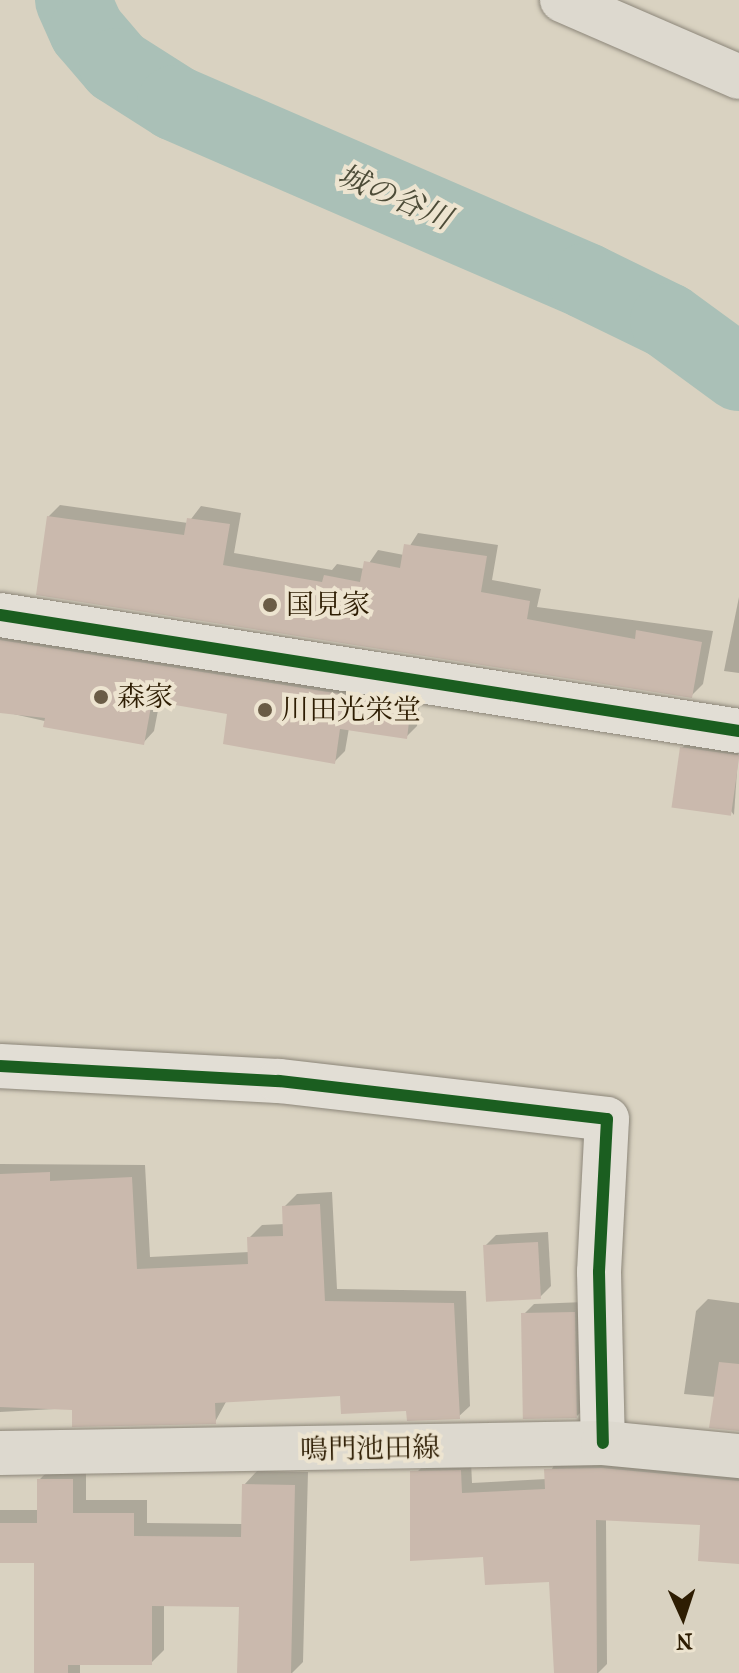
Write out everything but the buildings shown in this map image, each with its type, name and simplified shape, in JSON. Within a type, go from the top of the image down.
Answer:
[{"type":"main road","points":[[562,0],[739,77]]},
{"type":"main road","name":"鳴門池田線","points":[[0,1453],[603,1443],[739,1456]]},
{"type":"street","points":[[0,615],[739,731]]},
{"type":"street","points":[[0,1066],[279,1081],[607,1119],[599,1272],[603,1443]]},
{"type":"waterway","name":"城の谷川","points":[[73,0],[87,31],[117,66],[175,103],[586,281],[668,321],[739,373]]},
{"type":"cycle path","points":[[0,615],[739,731]]},
{"type":"cycle path","points":[[0,1066],[279,1081],[607,1119],[599,1272],[603,1443]]},
{"type":"place","name":"国見家","points":[[270,605]]},
{"type":"place","name":"森家","points":[[101,697]]},
{"type":"place","name":"川田光栄堂","points":[[265,710]]}]
